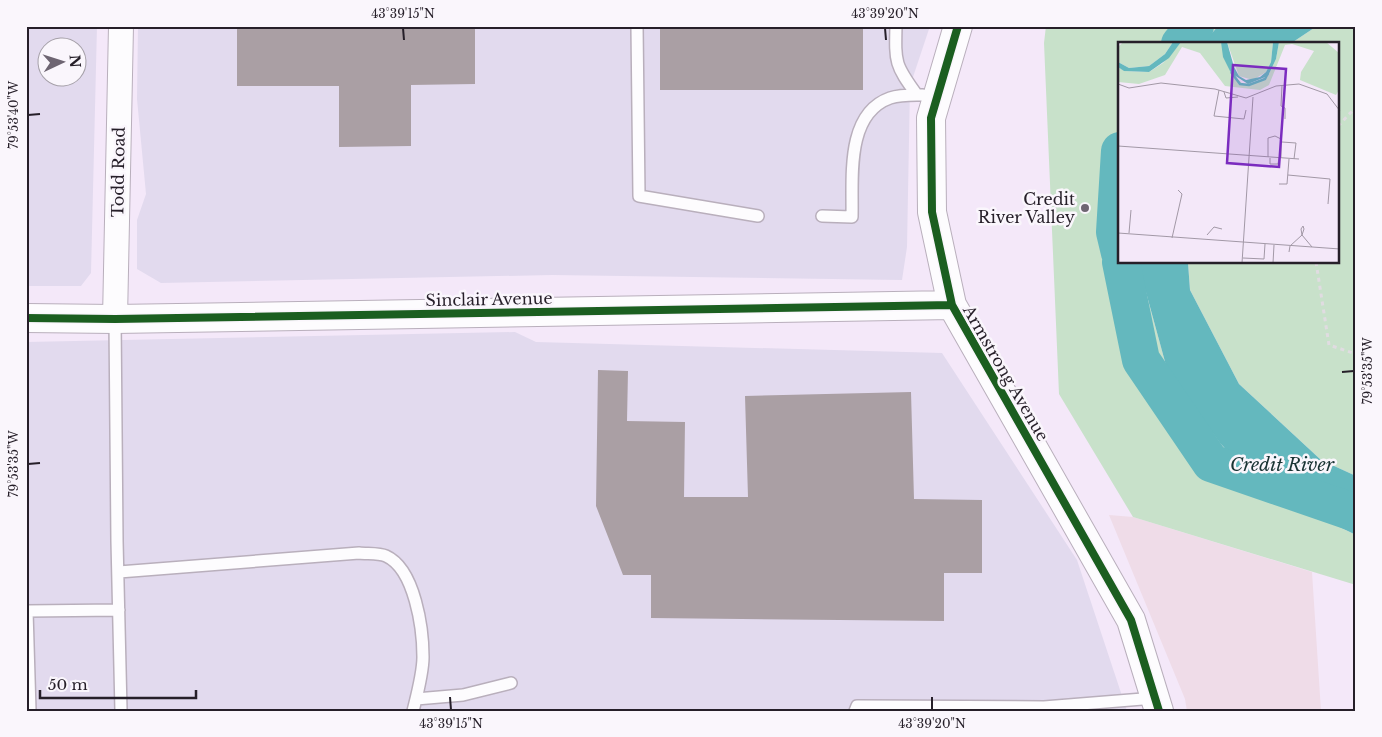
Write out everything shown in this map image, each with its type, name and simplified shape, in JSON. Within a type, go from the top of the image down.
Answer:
[{"type":"street","name":"Todd Road","points":[[115,318],[120,26]]},
{"type":"street","name":"Armstrong Avenue","points":[[958,26],[927,95],[932,118],[932,212],[952,305],[1130,620],[1157,704]]},
{"type":"street","name":"Sinclair Avenue","points":[[26,318],[952,305]]},
{"type":"lane","points":[[637,26],[639,196],[758,216]]},
{"type":"lane","points":[[896,26],[895,56],[899,70],[927,95]]},
{"type":"lane","points":[[822,216],[852,217],[855,140],[866,116],[880,103],[890,98],[927,95]]},
{"type":"lane","points":[[115,318],[121,711]]},
{"type":"lane","points":[[119,572],[359,554],[385,555],[398,564],[408,579],[418,610],[424,658],[414,705],[511,683]]},
{"type":"lane","points":[[30,711],[27,608],[120,610]]},
{"type":"lane","points":[[855,711],[857,706],[1067,708],[1157,704]]},
{"type":"path","points":[[1340,124],[1356,108]]},
{"type":"path","points":[[1316,264],[1329,345],[1356,354]]},
{"type":"shaded area","points":[[26,26],[97,26],[91,273],[81,286],[26,286]]},
{"type":"shaded area","points":[[138,26],[930,26],[910,86],[907,247],[902,280],[552,275],[161,283],[137,269],[137,220],[146,194],[137,99]]},
{"type":"shaded area","points":[[515,332],[536,342],[942,353],[1077,560],[1127,711],[26,711],[26,342]]},
{"type":"shaded area","points":[[1109,515],[1133,517],[1312,572],[1321,711],[1187,711],[1185,699]]},
{"type":"green space","points":[[1046,26],[1218,26],[1205,42],[1118,42],[1118,264],[1138,264],[1167,369],[1220,443],[1264,490],[1356,535],[1356,585],[1133,517],[1059,394],[1044,43]]},
{"type":"green space","points":[[1317,26],[1356,26],[1356,476],[1321,460],[1239,384],[1190,290],[1188,264],[1340,264],[1340,42],[1293,42]]},
{"type":"water","points":[[1218,26],[1317,26],[1293,42],[1205,42]]},
{"type":"water","name":"Credit River","points":[[1138,264],[1188,264],[1190,290],[1239,384],[1321,460],[1356,476],[1356,535],[1264,490],[1220,443],[1167,369]]},
{"type":"building","points":[[237,26],[475,26],[475,84],[411,85],[411,146],[339,147],[339,86],[237,86]]},
{"type":"building","points":[[660,26],[863,26],[863,90],[660,90]]},
{"type":"building","points":[[598,370],[628,371],[627,421],[685,422],[684,497],[748,497],[745,396],[911,392],[914,499],[982,500],[982,573],[944,573],[944,621],[651,618],[651,575],[623,575],[596,506]]},
{"type":"waterway","name":"Credit River","points":[[1182,42],[1195,26]]},
{"type":"waterway","name":"Credit River","points":[[1118,183],[1115,232],[1118,245]]},
{"type":"waterway","name":"Credit River","points":[[1121,264],[1141,360],[1211,463],[1356,513]]},
{"type":"cycle path","points":[[958,26],[931,118],[932,212],[952,305],[1131,620],[1159,711]]},
{"type":"cycle path","points":[[26,318],[115,319],[952,305]]},
{"type":"place","name":"Credit River Valley","points":[[1085,208]]}]
